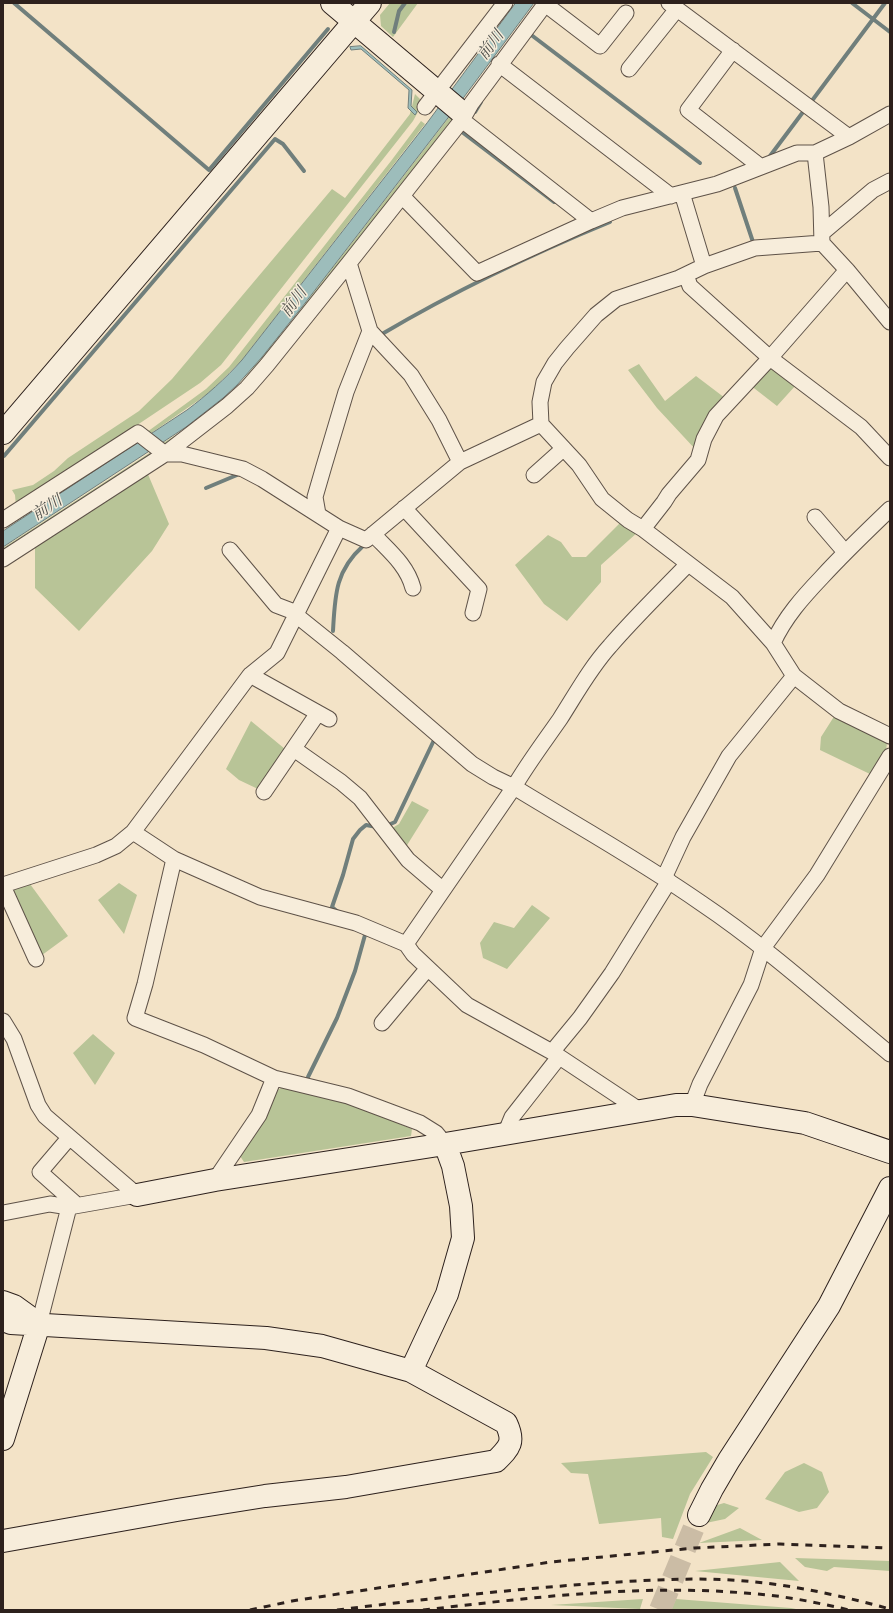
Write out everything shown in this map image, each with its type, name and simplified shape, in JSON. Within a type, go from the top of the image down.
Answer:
[{"type":"street","points":[[332,3],[435,99],[462,115],[591,221]]},
{"type":"street","points":[[3,433],[370,3]]},
{"type":"street","points":[[435,99],[505,3]]},
{"type":"street","points":[[3,559],[227,406],[247,388],[349,264],[402,196],[545,4],[600,46],[626,13]]},
{"type":"street","points":[[629,69],[673,6],[848,137]]},
{"type":"street","points":[[733,50],[688,110],[761,167]]},
{"type":"street","points":[[500,64],[676,194],[704,266]]},
{"type":"street","points":[[402,196],[477,273],[622,208],[717,184],[797,153],[815,153],[890,114]]},
{"type":"street","points":[[815,153],[821,207],[822,238],[890,322]]},
{"type":"street","points":[[890,180],[873,190],[822,238],[755,248],[704,266],[686,275],[616,299],[596,315],[563,353],[544,382],[540,402],[541,424],[579,465],[602,499],[628,520],[643,529],[732,596],[774,643],[794,676],[839,711],[890,736]]},
{"type":"street","points":[[349,264],[370,331],[411,375],[439,420],[460,462]]},
{"type":"street","points":[[643,529],[669,494],[698,460],[704,439],[716,416],[848,270]]},
{"type":"street","points":[[686,275],[690,286],[770,358],[861,427],[890,458]]},
{"type":"street","points":[[318,514],[315,497],[322,472],[346,392],[370,331]]},
{"type":"street","points":[[3,520],[138,433],[161,451],[182,454],[243,469],[262,479],[339,528],[366,540],[460,462],[541,424]]},
{"type":"street","points":[[534,475],[564,449]]},
{"type":"street","points":[[404,508],[479,590],[473,613]]},
{"type":"street","points":[[774,643],[780,628],[796,605],[845,552],[890,509]]},
{"type":"street","points":[[815,517],[845,552]]},
{"type":"street","points":[[36,959],[3,886],[96,855],[116,846],[133,832],[250,676],[277,654],[339,528]]},
{"type":"street","points":[[372,534],[403,565],[410,577],[413,588]]},
{"type":"street","points":[[230,550],[276,605],[297,614],[472,764],[493,777],[514,787],[702,903],[763,948],[890,1054]]},
{"type":"street","points":[[406,944],[514,787],[527,765],[604,652],[688,564]]},
{"type":"street","points":[[250,676],[324,716],[294,749],[264,792]]},
{"type":"street","points":[[505,1134],[512,1117],[612,973],[666,880],[683,837],[730,756],[794,676]]},
{"type":"street","points":[[294,749],[341,782],[360,798],[408,860],[443,890]]},
{"type":"street","points":[[692,1105],[700,1084],[751,985],[763,948],[817,875],[890,756]]},
{"type":"street","points":[[133,832],[174,859],[260,896],[356,923],[406,944],[413,954],[467,1005],[556,1054],[641,1111]]},
{"type":"street","points":[[174,859],[145,984],[135,1018],[204,1045],[274,1078],[348,1096],[420,1123],[436,1133],[445,1144],[454,1166],[461,1206],[463,1238],[447,1294],[411,1371]]},
{"type":"street","points":[[382,1023],[428,968]]},
{"type":"street","points":[[3,1021],[14,1038],[38,1106],[45,1116],[136,1195]]},
{"type":"street","points":[[216,1180],[259,1115],[274,1078]]},
{"type":"street","points":[[3,1213],[50,1204],[73,1206],[216,1180],[445,1144],[676,1105],[692,1105],[805,1123],[890,1152]]},
{"type":"street","points":[[69,1138],[40,1172],[73,1206]]},
{"type":"street","points":[[699,1515],[729,1460],[829,1306],[890,1188]]},
{"type":"street","points":[[3,1439],[39,1324],[73,1206]]},
{"type":"street","points":[[3,1302],[14,1306],[39,1324]]},
{"type":"street","points":[[3,1320],[11,1323],[266,1338],[322,1346],[411,1371],[506,1423],[512,1434],[509,1449],[496,1461],[346,1487],[265,1496],[191,1508],[3,1541]]},
{"type":"green space","points":[[390,3],[418,3],[393,37],[381,26],[380,15]]},
{"type":"green space","points":[[415,94],[420,99],[419,110],[413,121],[221,365],[200,383],[16,506],[15,495],[12,490],[33,485],[54,471],[68,458],[139,411],[172,379],[332,189],[345,198],[410,114]]},
{"type":"green space","points":[[450,116],[452,119],[341,263],[237,392],[166,446],[163,443],[187,428],[238,386],[291,322]]},
{"type":"green space","points":[[421,121],[425,124],[242,360],[209,393],[150,434],[147,432],[206,389],[229,367]]},
{"type":"green space","points":[[639,364],[665,401],[696,376],[725,398],[696,450],[657,408],[628,370]]},
{"type":"green space","points":[[770,366],[796,385],[777,406],[750,385]]},
{"type":"green space","points":[[151,452],[154,453],[3,552],[3,548]]},
{"type":"green space","points":[[147,472],[169,524],[152,551],[79,631],[35,588],[35,545]]},
{"type":"green space","points":[[620,523],[638,532],[601,565],[601,582],[567,621],[544,604],[515,565],[548,535],[561,542],[572,557],[586,557]]},
{"type":"green space","points":[[835,715],[887,742],[886,753],[872,775],[820,750],[821,737]]},
{"type":"green space","points":[[251,721],[285,749],[258,789],[239,780],[226,769]]},
{"type":"green space","points":[[412,801],[429,810],[404,850],[389,830],[399,824]]},
{"type":"green space","points":[[119,883],[137,895],[124,934],[98,900]]},
{"type":"green space","points":[[30,884],[68,936],[38,958],[10,889]]},
{"type":"green space","points":[[532,905],[550,918],[507,969],[483,958],[480,943],[494,922],[514,928]]},
{"type":"green space","points":[[93,1034],[115,1053],[95,1085],[73,1053]]},
{"type":"green space","points":[[285,1086],[353,1105],[412,1129],[411,1136],[244,1162],[240,1156],[264,1119],[277,1090]]},
{"type":"green space","points":[[706,1452],[713,1457],[690,1494],[673,1539],[662,1537],[661,1518],[599,1524],[588,1474],[571,1473],[561,1463]]},
{"type":"green space","points":[[804,1463],[822,1472],[829,1492],[817,1508],[799,1512],[765,1499],[785,1472]]},
{"type":"green space","points":[[724,1503],[739,1508],[725,1519],[701,1524],[714,1506]]},
{"type":"green space","points":[[740,1528],[762,1540],[699,1543]]},
{"type":"green space","points":[[795,1558],[890,1561],[890,1571],[834,1567],[827,1571],[805,1567]]},
{"type":"green space","points":[[780,1562],[799,1581],[695,1571]]},
{"type":"green space","points":[[643,1599],[640,1609],[551,1605]]},
{"type":"green space","points":[[676,1599],[791,1608],[801,1610],[671,1610]]},
{"type":"water","name":"前川","points":[[516,3],[534,3],[461,101],[302,307],[262,357],[237,385],[186,427],[3,547],[3,531],[187,410],[202,399],[236,367],[427,123]]},
{"type":"water","points":[[361,46],[412,90],[411,106],[417,112],[415,115],[408,108],[409,90],[361,49],[351,50],[350,47]]},
{"type":"waterway","points":[[14,3],[209,170],[328,29]]},
{"type":"waterway","points":[[394,32],[399,11],[405,3]]},
{"type":"waterway","points":[[852,3],[890,32]]},
{"type":"waterway","points":[[811,102],[885,3]]},
{"type":"waterway","points":[[530,34],[700,163]]},
{"type":"waterway","points":[[475,112],[481,102]]},
{"type":"waterway","points":[[770,156],[803,112]]},
{"type":"waterway","points":[[462,132],[554,202]]},
{"type":"waterway","points":[[4,456],[275,139],[283,144],[304,171]]},
{"type":"waterway","points":[[735,188],[753,242]]},
{"type":"waterway","points":[[382,334],[437,303],[494,274],[610,222]]},
{"type":"waterway","points":[[206,488],[237,475]]},
{"type":"waterway","points":[[333,631],[338,585],[347,565],[363,546]]},
{"type":"waterway","points":[[386,826],[395,822],[435,738]]},
{"type":"waterway","points":[[338,912],[332,907],[353,839],[366,825],[377,827]]},
{"type":"waterway","points":[[308,1077],[337,1018],[355,971],[365,935]]},
{"type":"tunnel","points":[[660,1610],[699,1515]]},
{"type":"railway","points":[[250,1610],[292,1601],[551,1562],[694,1548],[780,1544],[890,1548]]},
{"type":"railway","points":[[337,1610],[536,1588],[691,1579],[745,1581],[781,1585],[836,1595],[890,1609]]},
{"type":"railway","points":[[423,1610],[543,1597],[624,1591],[664,1590],[771,1595],[849,1610]]}]
